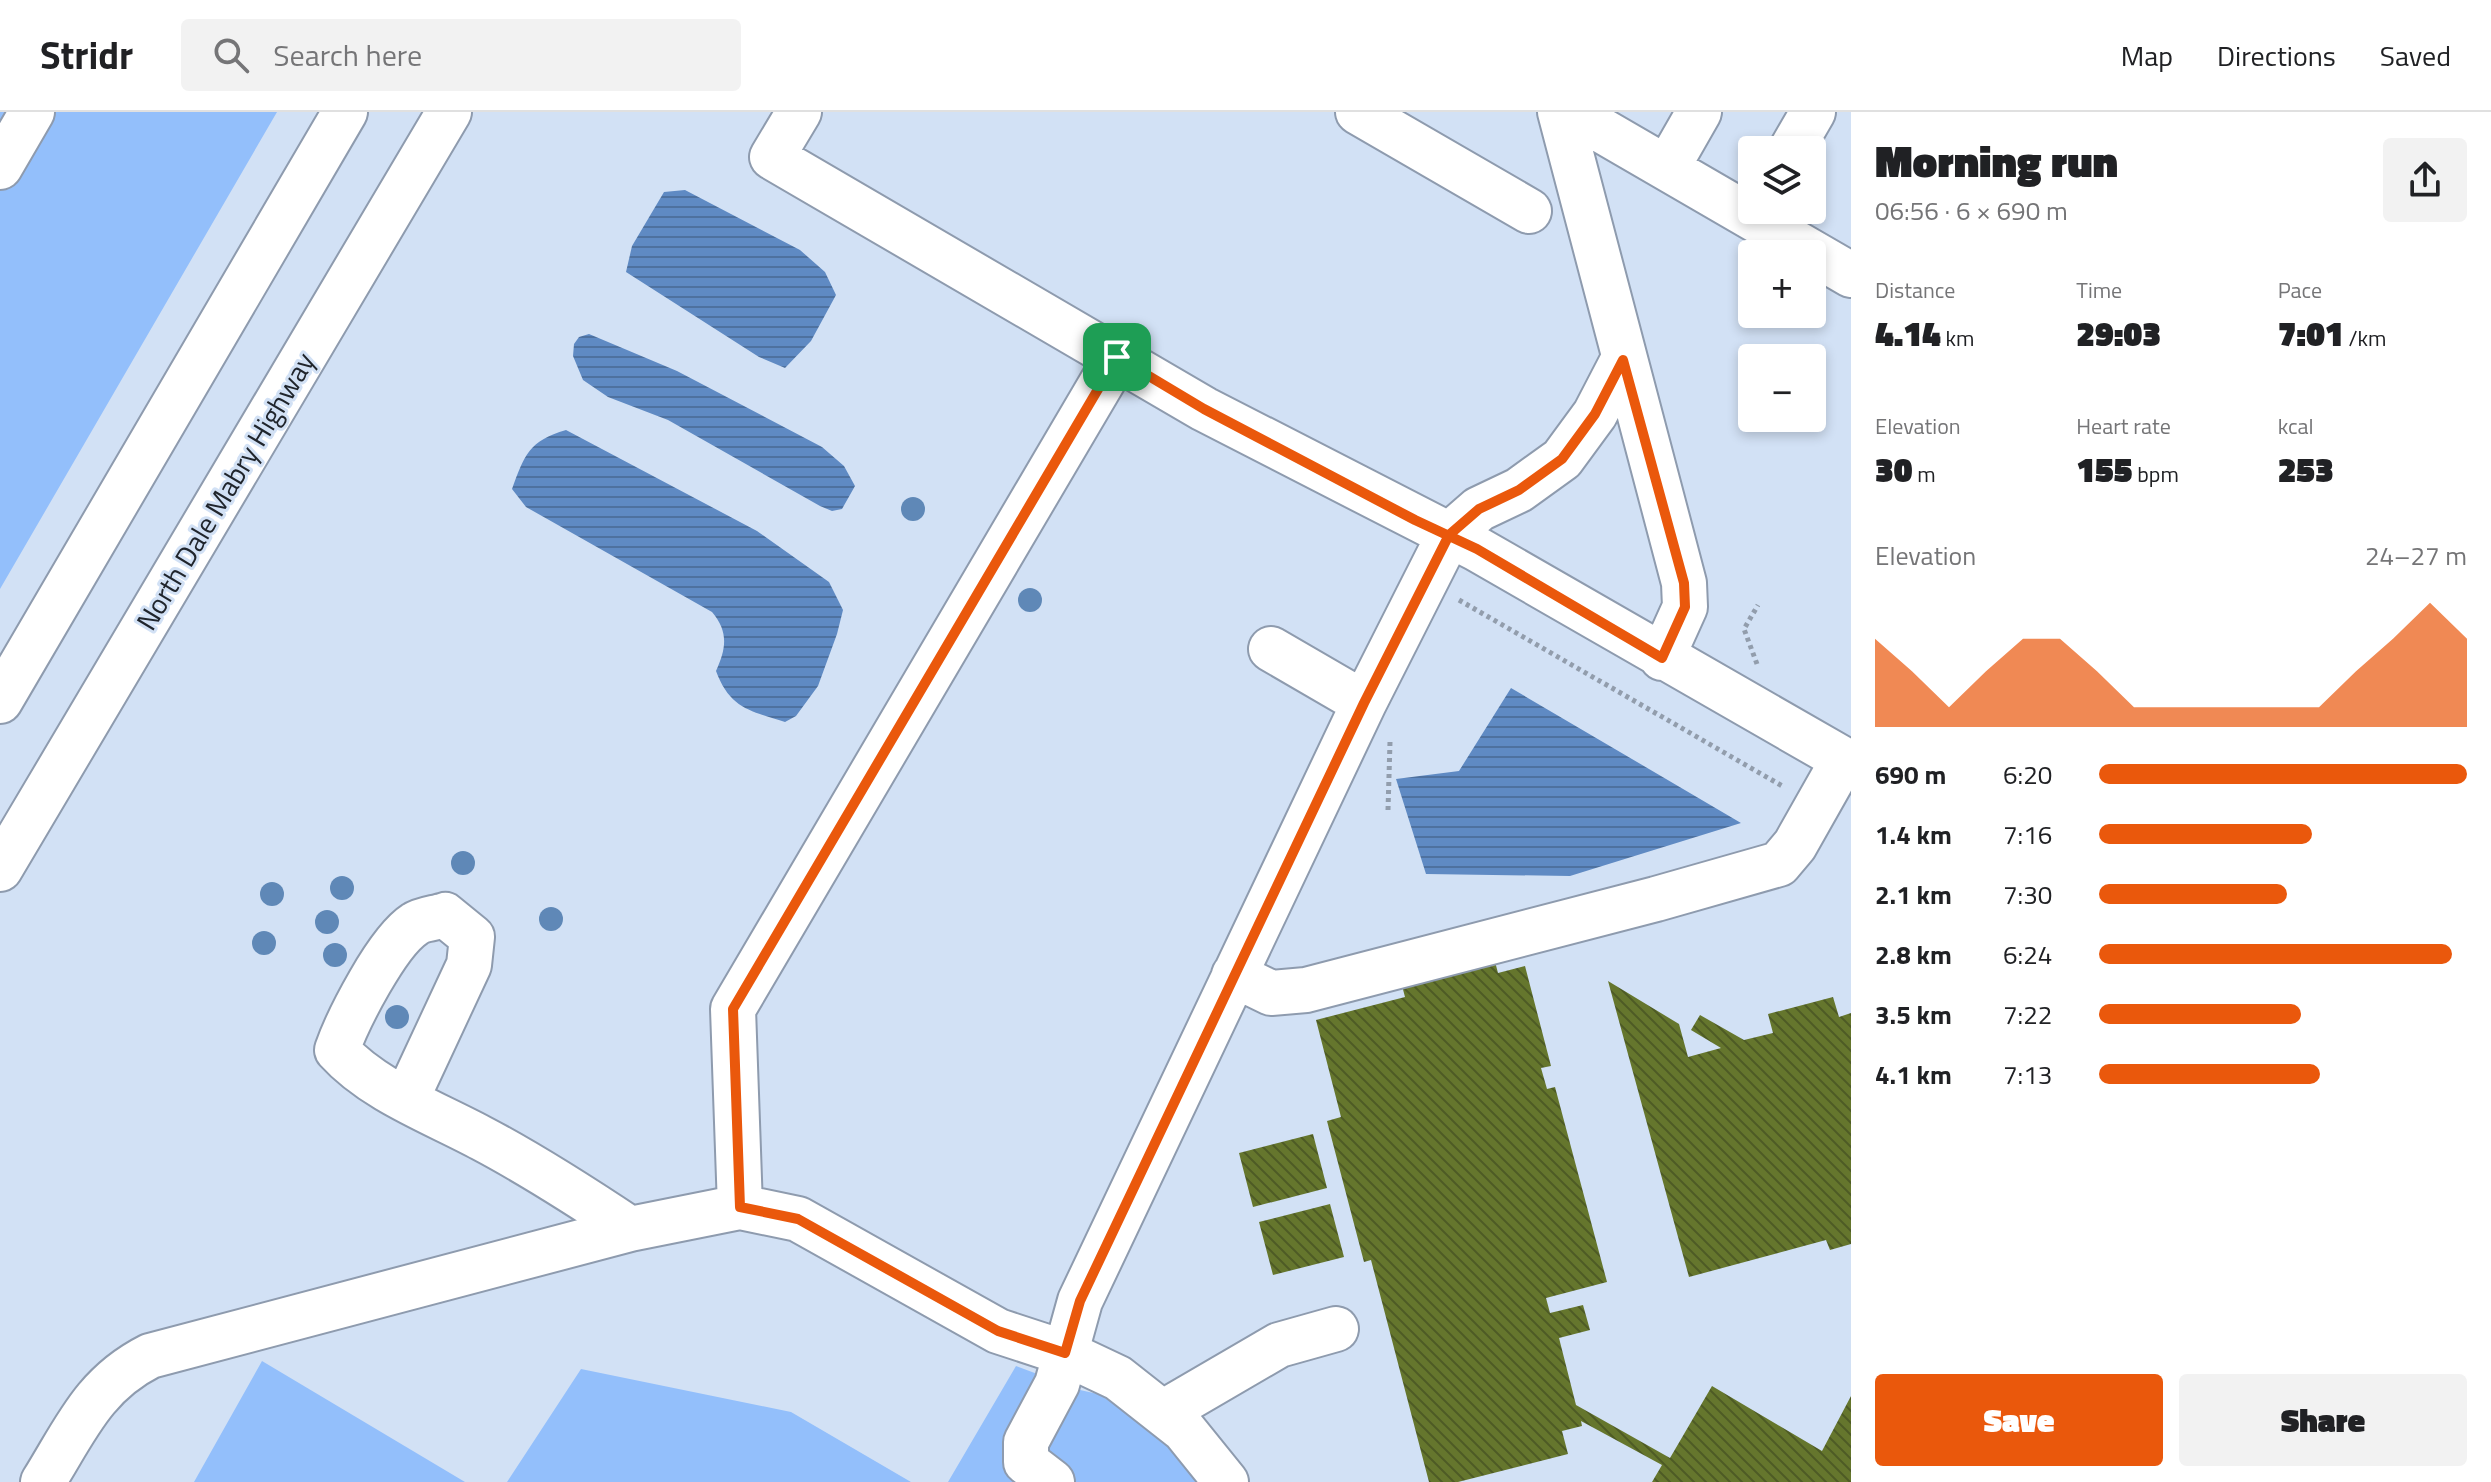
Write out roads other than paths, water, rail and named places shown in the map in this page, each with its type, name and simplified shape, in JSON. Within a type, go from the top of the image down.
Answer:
[{"type":"main road","points":[[0,167],[32,112]]},
{"type":"main road","points":[[0,701],[345,112]]},
{"type":"main road","name":"North Dale Mabry Highway","points":[[0,869],[449,112]]},
{"type":"main road","points":[[799,112],[772,157],[1204,409],[1449,535],[1847,762],[1795,845],[1779,864],[1642,903],[1306,990],[1271,993],[1234,975]]},
{"type":"main road","points":[[1358,112],[1529,211]]},
{"type":"main road","points":[[1560,112],[1684,583],[1685,607],[1662,658]]},
{"type":"main road","points":[[1570,112],[1851,275]]},
{"type":"main road","points":[[1667,168],[1699,112]]},
{"type":"main road","points":[[1799,136],[1813,112]]},
{"type":"main road","points":[[740,1207],[733,1009],[1117,357]]},
{"type":"main road","points":[[1052,1482],[1030,1468],[1025,1452],[1026,1442],[1057,1384],[1080,1301],[1364,703],[1449,535],[1479,509],[1519,490],[1562,459],[1595,414],[1623,360]]},
{"type":"main road","points":[[1271,649],[1364,703]]},
{"type":"main road","points":[[407,1098],[545,1172],[630,1229]]},
{"type":"main road","points":[[43,1482],[100,1391],[122,1370],[150,1356],[630,1229],[740,1207],[798,1219],[998,1331],[1065,1353],[1118,1378],[1164,1412],[1201,1447],[1226,1482]]},
{"type":"main road","points":[[1164,1412],[1279,1345],[1336,1329]]}]
